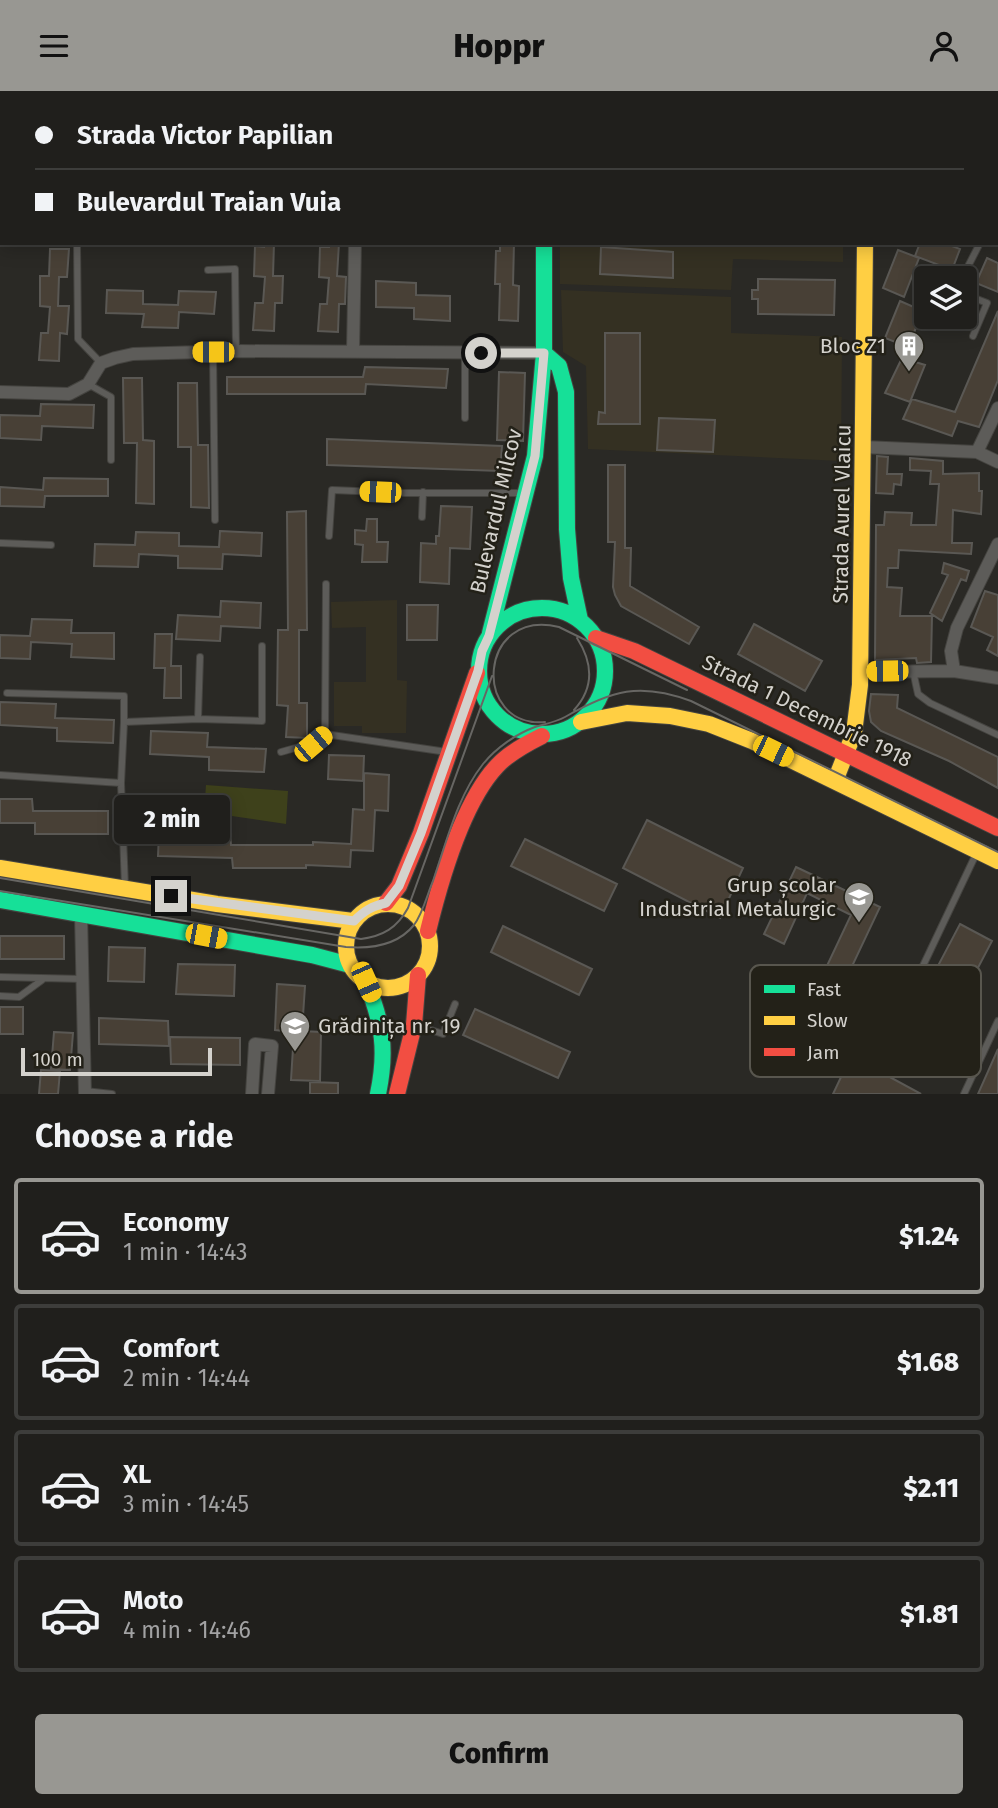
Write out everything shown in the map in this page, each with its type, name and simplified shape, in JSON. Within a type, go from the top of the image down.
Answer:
[{"type":"main road","name":"Bulevardul Milcov","points":[[489,636],[535,456],[544,353],[544,245]]},
{"type":"main road","name":"Strada Aurel Vlaicu","points":[[835,781],[854,733],[861,671],[866,245]]},
{"type":"main road","points":[[544,353],[559,366],[565,393],[567,529],[571,578],[580,620]]},
{"type":"main road","points":[[386,903],[399,886],[421,833],[478,671],[482,651],[499,624],[524,610],[553,608],[580,620],[596,638],[602,650],[604,683],[599,699],[581,722]]},
{"type":"main road","name":"Strada 1 Decembrie 1918","points":[[596,638],[634,651],[998,828]]},
{"type":"main road","points":[[478,671],[483,696],[499,719],[523,732],[543,735]]},
{"type":"main road","points":[[366,982],[393,988],[407,984],[418,975],[429,955],[428,931],[446,873],[469,811],[494,769],[517,749],[543,735],[581,722],[626,713],[670,716],[709,724],[752,741],[998,861]]},
{"type":"main road","points":[[0,868],[230,906],[354,921]]},
{"type":"main road","points":[[0,900],[312,955],[350,965]]},
{"type":"main road","points":[[379,1094],[385,1063],[384,1033],[379,1011],[366,982],[350,965],[346,947],[347,936],[354,921],[363,912],[386,903],[408,908],[419,916],[428,931]]},
{"type":"main road","points":[[397,1094],[414,1025],[418,975]]},
{"type":"street","points":[[353,351],[355,245]]},
{"type":"street","points":[[0,392],[69,394],[88,384],[101,363],[133,354],[236,351],[544,353]]},
{"type":"street","points":[[978,452],[998,408]]},
{"type":"street","points":[[863,447],[978,452],[998,462]]},
{"type":"street","points":[[954,671],[951,650],[957,628],[998,544]]},
{"type":"street","points":[[861,671],[954,671],[998,678]]},
{"type":"street","points":[[81,915],[85,1093]]},
{"type":"street","points":[[252,1094],[255,1044],[272,1046],[268,1094]]},
{"type":"lane","points":[[77,245],[78,339],[101,363]]},
{"type":"lane","points":[[968,266],[979,245]]},
{"type":"lane","points":[[208,270],[235,269],[236,351]]},
{"type":"lane","points":[[977,299],[987,303],[977,326]]},
{"type":"lane","points":[[973,335],[976,329]]},
{"type":"lane","points":[[213,352],[215,520]]},
{"type":"lane","points":[[465,353],[465,418]]},
{"type":"lane","points":[[88,384],[111,397],[111,460]]},
{"type":"lane","points":[[330,536],[332,490],[526,493]]},
{"type":"lane","points":[[422,517],[423,492]]},
{"type":"lane","points":[[0,543],[51,545]]},
{"type":"lane","points":[[325,734],[326,584]]},
{"type":"lane","points":[[124,722],[198,719],[261,721],[262,646]]},
{"type":"lane","points":[[198,719],[200,657]]},
{"type":"lane","points":[[913,671],[918,694],[930,703],[998,735]]},
{"type":"lane","points":[[7,693],[124,696],[121,783],[125,888]]},
{"type":"lane","points":[[281,752],[313,744],[325,734],[449,752]]},
{"type":"lane","points":[[0,775],[121,783]]},
{"type":"lane","points":[[923,965],[978,851]]},
{"type":"lane","points":[[0,977],[83,979]]},
{"type":"lane","points":[[0,996],[19,997],[43,979]]},
{"type":"lane","points":[[414,1025],[443,1034],[455,1004]]},
{"type":"lane","points":[[981,1058],[998,1021]]},
{"type":"lane","points":[[964,1094],[972,1077]]},
{"type":"lane","points":[[85,1093],[112,1094]]},
{"type":"shaded area","points":[[560,245],[843,245],[843,262],[733,259],[731,290],[560,284]]},
{"type":"shaded area","points":[[561,290],[731,297],[731,333],[842,337],[841,461],[588,449],[586,366],[563,352]]},
{"type":"shaded area","points":[[397,600],[397,680],[407,681],[406,733],[362,733],[362,726],[334,726],[334,682],[366,682],[366,627],[332,628],[331,602]]},
{"type":"green space","points":[[206,785],[288,791],[286,824],[204,812]]},
{"type":"building","points":[[274,245],[273,276],[283,276],[282,303],[275,303],[274,331],[253,330],[255,303],[263,303],[265,277],[254,276],[255,246]]},
{"type":"building","points":[[339,245],[337,276],[346,277],[345,304],[339,304],[338,332],[318,331],[320,304],[327,304],[329,278],[319,277],[320,247]]},
{"type":"building","points":[[500,245],[514,245],[513,285],[519,286],[518,321],[499,320],[500,284],[495,284],[496,251],[500,251]]},
{"type":"building","points":[[919,245],[949,245],[960,249],[954,266],[941,266],[915,256]]},
{"type":"building","points":[[601,247],[673,252],[673,278],[600,274]]},
{"type":"building","points":[[50,249],[69,249],[67,277],[59,277],[58,306],[69,306],[67,334],[60,333],[59,361],[39,360],[41,333],[48,333],[50,307],[40,306],[40,276],[49,276]]},
{"type":"building","points":[[898,250],[919,258],[904,297],[883,288]]},
{"type":"building","points":[[987,258],[998,263],[998,292],[977,283]]},
{"type":"building","points":[[758,279],[835,280],[834,315],[758,314],[758,299],[752,299],[752,290],[758,290]]},
{"type":"building","points":[[376,281],[416,283],[416,295],[450,296],[450,321],[414,319],[414,308],[376,307]]},
{"type":"building","points":[[107,290],[143,291],[143,304],[178,305],[179,291],[216,292],[214,314],[179,312],[178,328],[142,327],[144,314],[106,313]]},
{"type":"building","points":[[900,301],[914,307],[916,329],[908,347],[885,338]]},
{"type":"building","name":"Bloc Z1","points":[[998,311],[998,380],[979,427],[958,421],[952,436],[903,419],[912,399],[955,412]]},
{"type":"building","points":[[605,333],[640,333],[640,424],[598,424],[599,412],[605,413]]},
{"type":"building","points":[[902,358],[925,365],[910,402],[885,393]]},
{"type":"building","points":[[365,367],[448,369],[446,388],[366,384],[365,394],[227,394],[227,377],[363,377]]},
{"type":"building","points":[[499,372],[525,373],[523,441],[497,440]]},
{"type":"building","points":[[123,378],[142,378],[143,440],[154,441],[154,504],[136,503],[137,443],[124,443]]},
{"type":"building","points":[[178,383],[197,383],[198,445],[208,445],[209,508],[191,507],[191,447],[178,447]]},
{"type":"building","points":[[41,404],[94,405],[93,428],[42,426],[41,440],[0,438],[0,415],[40,416]]},
{"type":"building","points":[[659,418],[715,420],[713,452],[657,450]]},
{"type":"building","points":[[327,439],[502,446],[500,471],[327,465]]},
{"type":"building","points":[[877,456],[888,457],[887,474],[902,474],[901,485],[894,484],[893,494],[876,493]]},
{"type":"building","points":[[910,458],[943,461],[943,474],[979,473],[979,491],[982,491],[981,514],[953,510],[952,543],[972,543],[971,554],[899,550],[898,568],[888,568],[887,587],[902,588],[900,616],[932,616],[931,662],[917,663],[916,658],[875,660],[876,525],[884,525],[885,512],[912,513],[911,525],[936,525],[939,484],[930,484],[931,471],[910,470]]},
{"type":"building","points":[[608,465],[625,465],[625,548],[631,548],[630,586],[699,627],[689,644],[621,606],[615,595],[615,542],[608,542]]},
{"type":"building","points":[[44,478],[108,479],[108,496],[45,496],[44,507],[0,506],[0,487],[43,490]]},
{"type":"building","points":[[441,506],[472,507],[470,549],[450,548],[449,584],[420,582],[421,543],[436,544]]},
{"type":"building","points":[[306,511],[307,630],[299,630],[299,703],[307,703],[307,738],[286,737],[288,706],[277,705],[278,630],[288,630],[287,512]]},
{"type":"building","points":[[367,519],[377,519],[377,542],[388,542],[387,562],[362,562],[363,545],[355,544],[355,530],[366,531]]},
{"type":"building","points":[[220,531],[262,533],[261,556],[223,554],[222,569],[178,568],[178,556],[139,554],[138,567],[94,566],[95,544],[135,545],[136,532],[179,533],[179,546],[219,547]]},
{"type":"building","points":[[944,563],[969,571],[966,581],[961,579],[942,621],[930,613],[948,575],[942,573]]},
{"type":"building","points":[[985,591],[998,595],[998,656],[987,650],[993,637],[971,627]]},
{"type":"building","points":[[221,601],[261,603],[260,628],[221,626],[220,641],[176,639],[178,615],[220,617]]},
{"type":"building","points":[[407,605],[438,605],[437,640],[407,640]]},
{"type":"building","points":[[32,619],[72,620],[71,633],[114,633],[114,659],[71,657],[72,644],[31,642],[30,659],[0,658],[0,635],[30,636]]},
{"type":"building","points":[[754,624],[822,661],[805,691],[738,654]]},
{"type":"building","points":[[155,634],[172,634],[171,666],[181,666],[181,698],[164,698],[165,668],[154,668]]},
{"type":"building","points":[[871,694],[898,695],[897,708],[998,757],[998,788],[949,761],[881,731],[871,722]]},
{"type":"building","points":[[0,702],[56,704],[55,718],[114,720],[113,743],[57,741],[57,728],[0,725]]},
{"type":"building","points":[[151,731],[208,733],[207,747],[266,749],[264,772],[209,770],[209,757],[150,754]]},
{"type":"building","points":[[329,755],[364,756],[363,781],[328,779]]},
{"type":"building","points":[[364,773],[389,775],[388,811],[375,810],[373,851],[351,850],[350,867],[306,865],[306,868],[233,868],[232,858],[158,856],[159,833],[230,834],[231,845],[313,845],[313,842],[351,844],[353,809],[364,810]]},
{"type":"building","points":[[142,794],[168,796],[165,833],[140,831]]},
{"type":"building","points":[[0,799],[32,799],[33,811],[108,811],[108,834],[35,834],[35,823],[0,823]]},
{"type":"building","points":[[647,820],[743,868],[720,918],[623,868]]},
{"type":"building","points":[[525,839],[617,884],[604,911],[511,866]]},
{"type":"building","name":"Grup școlar Industrial Metalurgic","points":[[796,867],[880,907],[853,965],[827,965],[851,915],[807,893],[784,944],[764,934]]},
{"type":"building","points":[[960,924],[992,941],[979,965],[938,965]]},
{"type":"building","points":[[503,926],[592,969],[579,995],[491,952]]},
{"type":"building","points":[[0,936],[64,936],[64,959],[0,959]]},
{"type":"building","points":[[109,947],[145,948],[144,982],[108,981]]},
{"type":"building","points":[[178,964],[235,965],[234,996],[176,994]]},
{"type":"building","points":[[277,984],[305,986],[302,1031],[321,1032],[320,1081],[291,1080],[294,1032],[275,1030]]},
{"type":"building","points":[[0,1007],[23,1007],[23,1034],[0,1034]]},
{"type":"building","points":[[475,1009],[570,1052],[558,1078],[463,1035]]},
{"type":"building","points":[[99,1018],[168,1021],[169,1046],[99,1044]]},
{"type":"building","points":[[54,1032],[73,1033],[70,1070],[51,1069]]},
{"type":"building","points":[[170,1037],[240,1038],[240,1065],[171,1064]]},
{"type":"building","points":[[998,1049],[998,1094],[978,1094]]},
{"type":"building","points":[[41,1070],[60,1071],[58,1094],[39,1094]]},
{"type":"building","points":[[841,1077],[890,1077],[921,1094],[833,1094]]},
{"type":"building","points":[[310,1082],[338,1083],[338,1094],[310,1094]]},
{"type":"tram line","points":[[545,722],[521,719],[505,707],[496,689],[494,669],[499,650],[512,634],[532,626],[559,627],[687,690]]},
{"type":"tram line","points":[[574,710],[586,693],[589,675],[589,666],[577,638]]},
{"type":"tram line","points":[[0,878],[361,939],[376,936],[394,926],[408,908],[492,676]]},
{"type":"tram line","points":[[0,891],[346,947],[383,945],[400,938],[417,920],[459,805],[474,777],[494,752],[528,730],[558,720],[597,700],[641,691],[673,695],[691,701],[998,852]]},
{"type":"traffic: fast","points":[[490,633],[535,456],[544,353],[544,245]]},
{"type":"traffic: fast","points":[[544,353],[559,366],[566,392],[567,529],[571,578],[580,620]]},
{"type":"traffic: fast","points":[[542,608],[566,612],[587,626],[601,647],[605,671],[601,695],[587,716],[566,730],[542,734],[518,730],[497,716],[483,695],[479,671],[483,647],[497,626],[518,612],[542,608]]},
{"type":"traffic: fast","points":[[0,900],[312,955],[350,965]]},
{"type":"traffic: fast","points":[[366,982],[382,1037],[378,1094]]},
{"type":"traffic: slow","points":[[835,781],[854,733],[860,685],[865,245]]},
{"type":"traffic: slow","points":[[581,722],[627,713],[670,716],[709,724],[752,741],[998,861]]},
{"type":"traffic: slow","points":[[0,868],[217,904],[353,921]]},
{"type":"traffic: slow","points":[[388,904],[404,907],[418,916],[427,930],[430,946],[427,962],[418,976],[404,985],[388,988],[372,985],[358,976],[349,962],[346,946],[349,930],[358,916],[372,907],[388,904]]},
{"type":"traffic: jam","points":[[596,638],[634,651],[998,828]]},
{"type":"traffic: jam","points":[[386,903],[399,886],[421,833],[477,673]]},
{"type":"traffic: jam","points":[[428,931],[454,844],[484,782],[502,761],[542,736]]},
{"type":"traffic: jam","points":[[397,1094],[414,1025],[418,975]]},
{"type":"place","name":"Bloc Z1","points":[[909,373]]},
{"type":"place","name":"Grup școlar Industrial Metalurgic","points":[[859,924]]},
{"type":"place","name":"Grădinița nr. 19","points":[[295,1053]]},
{"type":"route","points":[[171,896],[286,914],[354,921],[363,912],[386,903],[399,886],[421,833],[478,671],[535,456],[544,353],[481,353]]}]
